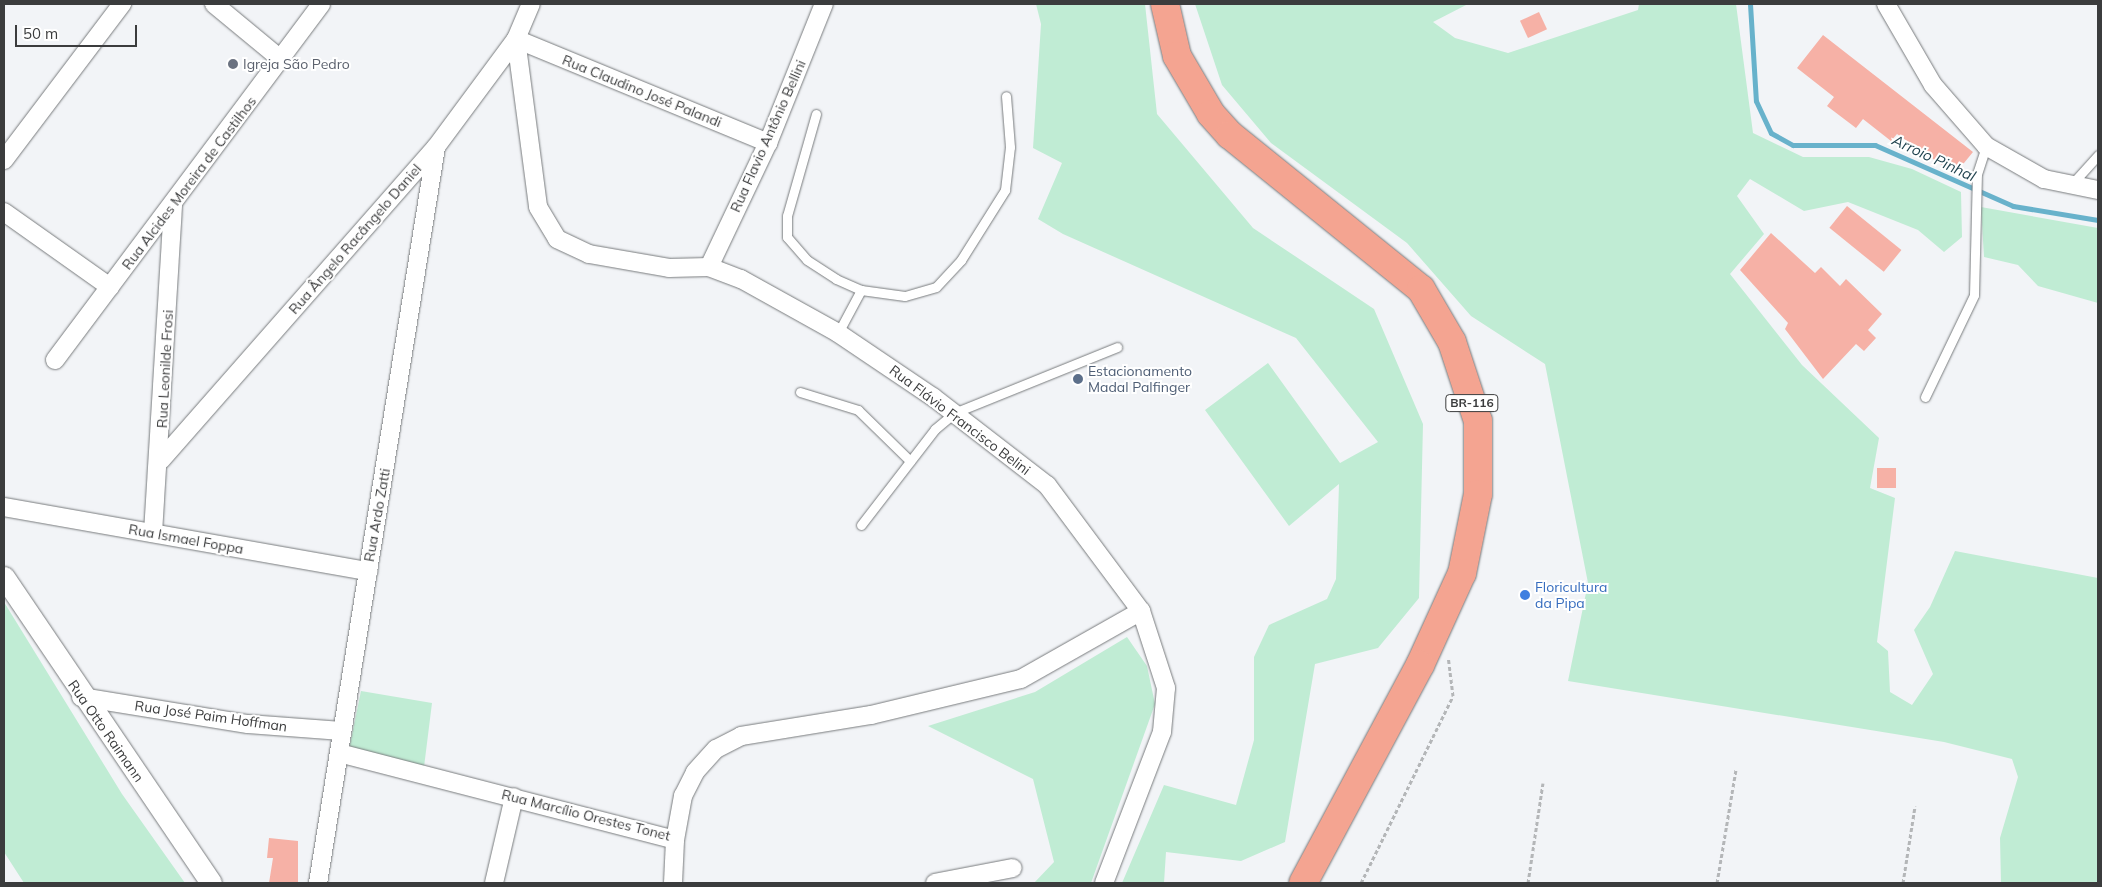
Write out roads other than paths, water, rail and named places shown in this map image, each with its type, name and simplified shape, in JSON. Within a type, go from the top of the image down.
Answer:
[{"type":"main road","name":"BR-116","points":[[1165,4],[1177,56],[1211,114],[1230,136],[1368,242],[1421,289],[1442,319],[1478,422],[1480,459],[1472,535],[1442,621],[1303,883]]},
{"type":"street","points":[[4,160],[122,4]]},
{"type":"street","points":[[214,4],[278,57]]},
{"type":"street","name":"Rua Alcides Moreira de Castilhos","points":[[55,360],[173,205],[278,57],[321,4]]},
{"type":"street","name":"Rua Ângelo Racângelo Daniel","points":[[160,460],[436,147],[516,39],[531,4]]},
{"type":"street","name":"Rua Flavio Antônio Bellini","points":[[709,267],[768,143],[824,4]]},
{"type":"street","points":[[1886,4],[1933,85],[1986,146],[2016,167],[2070,186],[2098,190]]},
{"type":"street","points":[[516,39],[538,207],[557,239],[589,254],[668,268],[709,267]]},
{"type":"street","name":"Rua Claudino José Palandi","points":[[516,39],[768,143]]},
{"type":"street","name":"Rua Ardo Zatti","points":[[318,883],[436,147]]},
{"type":"street","name":"Rua Leonilde Frosi","points":[[153,533],[160,460],[173,205]]},
{"type":"street","points":[[4,212],[110,287]]},
{"type":"street","name":"Rua Flávio Francisco Belini","points":[[709,267],[742,279],[838,333],[954,413],[1046,485],[1142,611],[1166,688],[1162,732],[1104,883]]},
{"type":"street","name":"Rua Ismael Foppa","points":[[4,507],[368,571]]},
{"type":"street","name":"Rua Otto Raimann","points":[[4,577],[81,697],[211,883]]},
{"type":"street","name":"Rua Marcílio Orestes Tonet","points":[[340,753],[675,840],[683,796],[695,772],[716,749],[741,736],[871,715],[1021,679],[1142,611]]},
{"type":"street","name":"Rua José Paim Hoffman","points":[[81,697],[248,724],[342,731]]},
{"type":"street","points":[[494,883],[514,797]]},
{"type":"street","points":[[672,883],[675,840]]},
{"type":"street","points":[[935,883],[1013,868]]},
{"type":"lane","points":[[816,114],[787,216],[787,236],[807,260],[861,290],[905,296],[936,287],[961,260],[1005,190],[1010,147],[1006,96]]},
{"type":"lane","points":[[1925,397],[1974,295],[1977,174],[1986,146]]},
{"type":"lane","points":[[2070,186],[2098,155]]},
{"type":"lane","points":[[838,333],[861,290]]},
{"type":"lane","points":[[861,525],[910,461],[954,413],[1117,347]]},
{"type":"lane","points":[[800,392],[858,410],[910,461]]},
{"type":"waterway","name":"Arroio Pinhal","points":[[1750,4],[1756,101],[1771,133],[1793,145],[1875,145],[2013,206],[2098,220]]},
{"type":"place","name":"Igreja São Pedro","points":[[233,64]]},
{"type":"place","name":"Estacionamento Madal Palfinger","points":[[1078,379]]},
{"type":"place","name":"Floricultura da Pipa","points":[[1525,595]]}]
